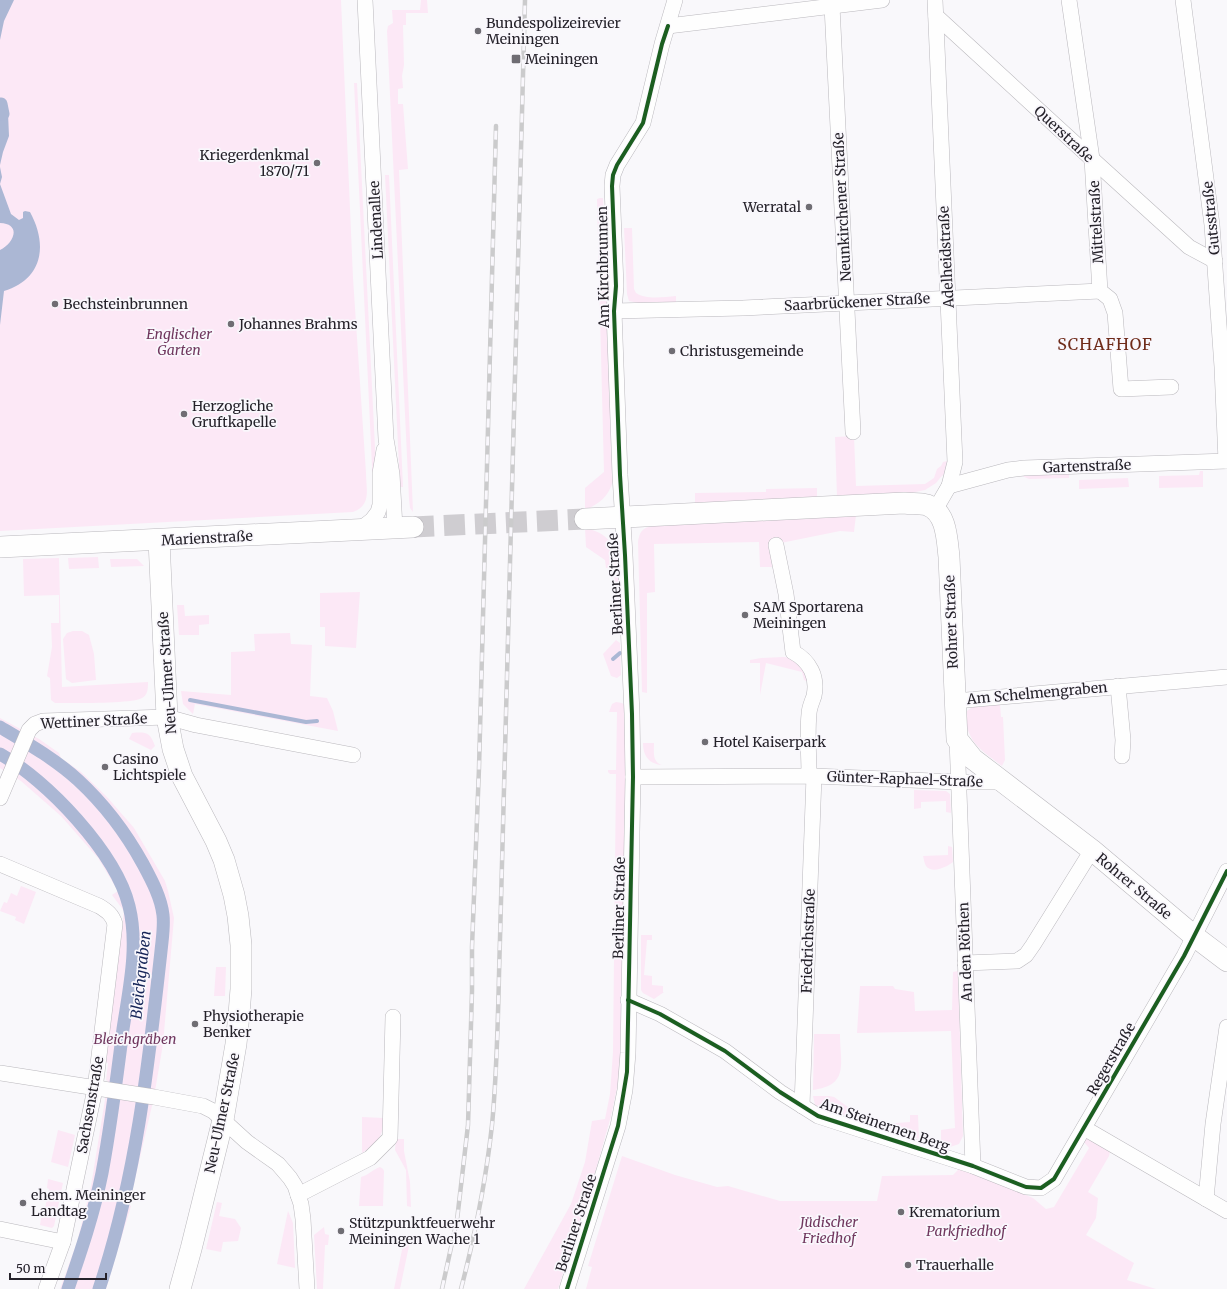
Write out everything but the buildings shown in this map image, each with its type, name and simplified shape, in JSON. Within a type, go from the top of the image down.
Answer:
[{"type":"main road","points":[[585,519],[904,504],[927,505],[935,510]]},
{"type":"main road","name":"Rohrer Straße","points":[[935,510],[941,517],[946,532],[949,557],[957,739],[972,759],[1092,850],[1194,936],[1227,961]]},
{"type":"main road","name":"Marienstraße","points":[[0,547],[404,528]]},
{"type":"main road","name":"Neu-Ulmer Straße","points":[[159,540],[167,717],[182,776],[216,841],[224,860],[234,895],[238,916],[241,953],[240,1014],[223,1120],[180,1289]]},
{"type":"street","name":"Lindenallee","points":[[365,0],[386,440],[404,528]]},
{"type":"street","name":"Am Kirchbrunnen","points":[[623,518],[614,311],[616,286],[612,186],[617,165],[643,123],[662,44],[676,0]]},
{"type":"street","points":[[668,26],[882,0]]},
{"type":"street","name":"Adelheidstraße","points":[[935,0],[955,462],[949,486],[935,510]]},
{"type":"street","name":"Mittelstraße","points":[[1069,0],[1092,159],[1100,291]]},
{"type":"street","name":"Gutsstraße","points":[[1183,0],[1212,225],[1221,261],[1226,461]]},
{"type":"street","name":"Neunkirchener Straße","points":[[832,6],[853,432]]},
{"type":"street","name":"Querstraße","points":[[936,16],[1092,159],[1190,246],[1221,261]]},
{"type":"street","points":[[1100,291],[1110,299],[1115,313],[1121,389],[1170,387]]},
{"type":"street","name":"Saarbrückener Straße","points":[[614,311],[743,308],[1100,291]]},
{"type":"street","name":"Lindenallee","points":[[359,530],[372,520],[378,512],[380,505],[380,473],[386,440]]},
{"type":"street","name":"Gartenstraße","points":[[949,486],[1008,470],[1024,468],[1226,461]]},
{"type":"street","name":"Berliner Straße","points":[[566,1289],[618,1126],[627,1072],[633,777],[631,692],[623,518]]},
{"type":"street","name":"Günter-Raphael-Straße","points":[[776,545],[786,594],[793,652],[806,661],[812,670],[816,681],[814,696],[809,712],[811,776]]},
{"type":"street","name":"Am Schelmengraben","points":[[955,701],[1227,677]]},
{"type":"street","name":"Am Schelmengraben","points":[[1118,686],[1123,740],[1122,756]]},
{"type":"street","name":"Wettiner Straße","points":[[1,793],[27,733],[31,727],[43,721],[167,717],[196,725],[353,755]]},
{"type":"street","name":"An den Röthen","points":[[957,739],[973,1166]]},
{"type":"street","name":"Günter-Raphael-Straße","points":[[633,777],[811,776],[958,782],[1002,782]]},
{"type":"street","name":"Friedrichstraße","points":[[802,1106],[811,776]]},
{"type":"street","points":[[965,963],[1017,961],[1026,955],[1042,932],[1092,850]]},
{"type":"street","name":"Sachsenstraße","points":[[0,864],[99,906],[113,917],[115,924],[100,1090],[63,1242],[46,1289]]},
{"type":"street","name":"Regerstraße","points":[[1041,1188],[1054,1179],[1084,1128],[1184,956],[1227,871]]},
{"type":"street","name":"Am Steinernen Berg","points":[[628,1000],[660,1014],[725,1051],[780,1092],[818,1116],[973,1166],[1026,1187],[1041,1188]]},
{"type":"street","points":[[298,1195],[370,1158],[390,1138],[393,1017]]},
{"type":"street","points":[[1206,1199],[1213,1124],[1227,1027]]},
{"type":"street","points":[[0,1073],[157,1098],[209,1108],[250,1144],[278,1164],[290,1178],[298,1195],[303,1219],[307,1289]]},
{"type":"street","points":[[1084,1128],[1227,1211]]},
{"type":"street","points":[[0,1229],[63,1242]]},
{"type":"green space","name":"Englischer Garten","points":[[0,0],[341,0],[353,278],[367,491],[365,501],[359,509],[353,512],[0,531]]},
{"type":"green space","points":[[421,0],[427,0],[428,13],[406,13],[406,25],[403,25],[403,88],[398,89],[398,104],[403,104],[408,169],[399,170],[413,512],[410,508],[409,499],[387,31],[388,26],[393,23],[392,10],[420,10]]},
{"type":"green space","points":[[354,83],[357,83],[377,488],[373,488]]},
{"type":"green space","points":[[385,175],[389,175],[403,487],[400,487]]},
{"type":"green space","points":[[603,198],[613,481],[609,491],[603,499],[585,510],[585,488],[604,472],[597,199]]},
{"type":"green space","points":[[624,228],[632,228],[634,289],[636,293],[645,297],[676,296],[676,302],[638,303],[629,301],[627,294]]},
{"type":"green space","points":[[854,436],[856,486],[925,484],[934,478],[937,469],[943,462],[947,461],[944,474],[936,483],[925,490],[911,493],[837,497],[835,437]]},
{"type":"green space","points":[[1200,471],[1203,471],[1203,487],[1159,488],[1159,476],[1199,475]]},
{"type":"green space","points":[[1069,473],[1069,478],[1029,479],[1020,475]]},
{"type":"green space","points":[[1128,478],[1129,487],[1079,489],[1079,480]]},
{"type":"green space","points":[[817,488],[817,498],[695,504],[695,493],[766,492],[766,489]]},
{"type":"green space","points":[[856,515],[854,532],[840,531],[771,545],[772,567],[760,567],[759,542],[654,544],[655,592],[647,593],[647,693],[642,692],[638,542],[643,530],[655,525]]},
{"type":"green space","points":[[585,528],[603,535],[613,546],[616,554],[618,571],[621,618],[616,617],[614,568],[606,568],[605,560],[586,547]]},
{"type":"green space","points":[[98,557],[99,568],[69,569],[68,558]]},
{"type":"green space","points":[[59,558],[62,687],[148,682],[147,693],[144,697],[136,700],[100,703],[55,703],[51,700],[50,678],[47,676],[52,647],[51,623],[59,623],[59,595],[24,596],[23,559]]},
{"type":"green space","points":[[110,559],[137,559],[144,566],[111,567]]},
{"type":"green space","points":[[360,592],[356,648],[325,646],[325,627],[320,627],[320,593]]},
{"type":"green space","points":[[177,605],[184,605],[185,616],[209,615],[209,624],[199,625],[199,635],[179,635]]},
{"type":"green space","points":[[82,631],[89,635],[94,654],[96,680],[72,683],[66,679],[63,639],[67,633]]},
{"type":"green space","points":[[290,633],[291,644],[312,645],[310,696],[327,698],[333,711],[338,731],[195,704],[193,714],[183,704],[181,691],[231,695],[231,652],[255,651],[254,634]]},
{"type":"green space","points":[[616,640],[620,643],[621,675],[617,678],[611,676],[603,654]]},
{"type":"green space","points":[[783,657],[798,661],[809,682],[804,680],[802,672],[766,663],[760,695],[760,663],[750,663],[750,660]]},
{"type":"green space","points":[[616,702],[622,703],[626,706],[622,1025],[619,1078],[611,1116],[596,1169],[558,1289],[524,1289],[571,1204],[585,1162],[592,1121],[605,1119],[610,1094],[613,1052],[616,774],[610,774],[608,770],[616,770],[617,712],[609,712],[612,704]]},
{"type":"green space","points":[[1000,704],[1001,717],[1003,717],[1005,760],[1002,766],[982,750],[972,739],[966,725],[964,715],[971,708]]},
{"type":"green space","name":"Bleichgräben","points":[[0,718],[39,739],[59,753],[61,758],[81,772],[107,797],[134,828],[165,881],[174,918],[163,1044],[154,1097],[129,1205],[131,1206],[106,1289],[60,1289],[77,1242],[91,1186],[108,1081],[106,1080],[108,1063],[105,1062],[124,911],[112,895],[118,891],[98,858],[61,816],[21,781],[0,768]]},
{"type":"green space","points":[[132,733],[144,733],[149,735],[155,746],[151,750],[129,739]]},
{"type":"green space","points":[[643,743],[654,743],[655,759],[662,765],[654,763],[650,761],[644,752]]},
{"type":"green space","points":[[914,790],[946,791],[950,794],[951,813],[946,812],[946,801],[921,802],[921,808],[914,809]]},
{"type":"green space","points":[[948,846],[952,847],[953,862],[936,870],[926,866],[923,856],[948,855]]},
{"type":"green space","points":[[21,886],[36,892],[24,924],[15,920],[16,917],[0,911],[4,902],[7,903],[11,893],[17,896]]},
{"type":"green space","points":[[641,935],[652,935],[652,940],[647,940],[644,975],[652,976],[652,985],[663,986],[664,992],[654,999],[643,993],[641,990]]},
{"type":"green space","points":[[216,967],[226,967],[225,996],[214,996]]},
{"type":"green space","points":[[958,971],[963,1136],[959,1144],[950,1147],[941,1145],[941,1130],[955,1128],[951,1031],[857,1033],[860,986],[893,986],[895,989],[914,992],[915,1011],[952,1010],[953,972]]},
{"type":"green space","points":[[814,1034],[840,1034],[841,1063],[838,1078],[833,1083],[813,1090]]},
{"type":"green space","points":[[813,1096],[834,1097],[862,1117],[872,1119],[883,1124],[910,1122],[910,1115],[918,1115],[919,1139],[821,1108],[815,1105]]},
{"type":"green space","points":[[362,1117],[384,1118],[384,1124],[381,1134],[376,1142],[362,1153]]},
{"type":"green space","points":[[58,1130],[75,1135],[68,1167],[51,1162]]},
{"type":"green space","name":"Parkfriedhof","points":[[1088,1137],[1110,1151],[1109,1156],[1088,1192],[1098,1198],[1096,1218],[1086,1235],[1134,1263],[1127,1280],[1156,1289],[586,1289],[592,1267],[588,1266],[622,1156],[675,1175],[717,1187],[728,1186],[780,1201],[877,1201],[882,1176],[953,1175],[961,1167],[1033,1198],[1046,1209],[1054,1207],[1089,1148],[1083,1141]]},
{"type":"green space","points":[[396,1139],[404,1139],[404,1151],[410,1182],[411,1207],[407,1206],[406,1170],[395,1150]]},
{"type":"green space","points":[[380,1167],[384,1171],[383,1206],[359,1206],[361,1177]]},
{"type":"green space","points":[[48,1179],[63,1183],[54,1226],[52,1228],[40,1225],[41,1218],[43,1218],[49,1189],[47,1188]]},
{"type":"green space","points":[[217,1202],[222,1203],[219,1216],[235,1219],[241,1228],[238,1241],[223,1242],[221,1252],[206,1249]]},
{"type":"green space","points":[[288,1211],[293,1223],[295,1268],[277,1264]]},
{"type":"green space","points":[[324,1227],[325,1234],[329,1235],[328,1245],[325,1245],[323,1289],[317,1289],[314,1235]]},
{"type":"green space","points":[[404,1240],[410,1241],[400,1289],[394,1289]]},
{"type":"water","points":[[0,0],[14,0],[4,21],[0,40]]},
{"type":"water","points":[[8,113],[9,136],[0,165],[0,114]]},
{"type":"water","points":[[0,167],[2,177],[0,184]]},
{"type":"water","points":[[0,184],[11,214],[19,220],[23,218],[23,212],[30,212],[36,224],[40,248],[34,269],[27,278],[17,286],[4,291],[0,325],[0,250],[9,243],[14,234],[11,227],[7,224],[0,223]]},
{"type":"waterway","points":[[1,104],[3,114]]},
{"type":"waterway","points":[[613,659],[620,653]]},
{"type":"waterway","points":[[190,700],[306,722],[317,721]]},
{"type":"waterway","name":"Bleichgraben","points":[[0,727],[60,765],[97,799],[114,819],[136,852],[155,888],[162,908],[162,939],[152,1030],[140,1117],[123,1204],[99,1289]]},
{"type":"waterway","points":[[0,754],[19,766],[38,781],[58,800],[95,841],[122,885],[132,921],[132,968],[105,1155],[99,1188],[91,1217],[68,1289]]},
{"type":"tunnel","points":[[413,527],[585,519]]},
{"type":"railway","points":[[461,1289],[471,1248],[490,1146],[496,1078],[525,0]]},
{"type":"railway","points":[[442,1289],[457,1220],[468,1125],[496,126]]},
{"type":"cycle path","points":[[567,1289],[618,1126],[627,1072],[633,777],[632,714],[620,475],[614,311],[616,286],[612,186],[613,175],[617,165],[643,123],[662,44],[668,26]]},
{"type":"cycle path","points":[[628,1000],[660,1014],[725,1051],[780,1092],[818,1116],[973,1166],[1026,1187],[1041,1188],[1054,1179],[1184,956],[1227,871]]},
{"type":"place","name":"Bundespolizeirevier Meiningen","points":[[478,31]]},
{"type":"place","name":"Meiningen","points":[[516,59]]},
{"type":"place","name":"Kriegerdenkmal 1870/71","points":[[317,163]]},
{"type":"place","name":"Werratal","points":[[809,207]]},
{"type":"place","name":"Bechsteinbrunnen","points":[[55,304]]},
{"type":"place","name":"Johannes Brahms","points":[[231,324]]},
{"type":"place","name":"Christusgemeinde","points":[[672,351]]},
{"type":"place","name":"Herzogliche Gruftkapelle","points":[[184,414]]},
{"type":"place","name":"SAM Sportarena Meiningen","points":[[745,615]]},
{"type":"place","name":"Hotel Kaiserpark","points":[[705,742]]},
{"type":"place","name":"Casino Lichtspiele","points":[[105,767]]},
{"type":"place","name":"Physiotherapie Benker","points":[[195,1024]]},
{"type":"place","name":"ehem. Meininger Landtag","points":[[23,1203]]},
{"type":"place","name":"Krematorium","points":[[901,1212]]},
{"type":"place","name":"Stützpunktfeuerwehr Meiningen Wache 1","points":[[341,1231]]},
{"type":"place","name":"Trauerhalle","points":[[908,1265]]},
{"type":"district","name":"SCHAFHOF","points":[[1105,344]]},
{"type":"park label","name":"Jüdischer Friedhof","points":[[829,1230]]}]
